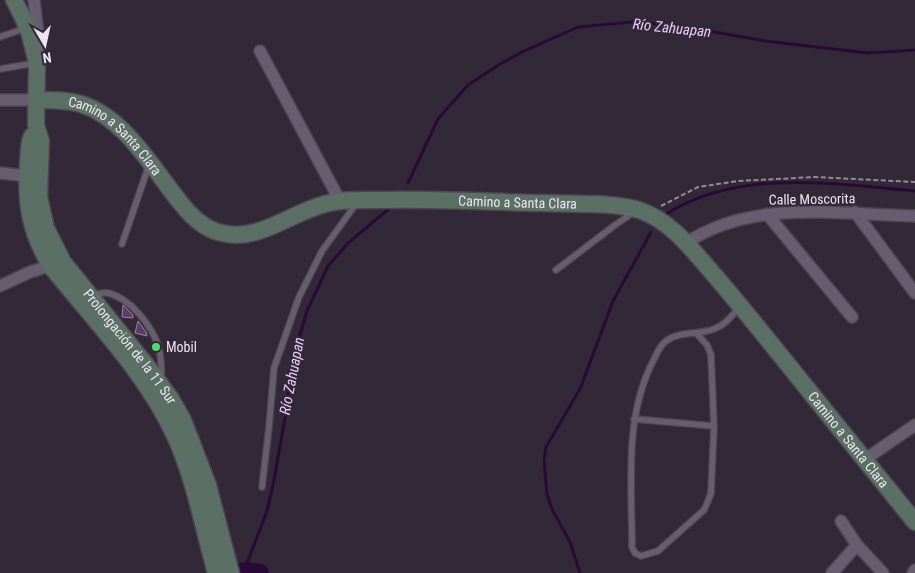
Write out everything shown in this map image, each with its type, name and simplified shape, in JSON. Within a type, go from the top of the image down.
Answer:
[{"type":"main road","name":"Prolongación de la 11 Sur","points":[[14,0],[28,28],[37,63],[36,124],[40,141],[39,197],[57,264]]},
{"type":"main road","name":"Camino a Santa Clara","points":[[37,100],[60,100],[81,104],[100,113],[122,128],[185,209],[212,231],[226,234],[238,235],[262,230],[306,210],[340,200],[580,204],[614,206],[643,212],[666,224],[686,243],[741,305],[915,522]]},
{"type":"main road","name":"Prolongación de la 11 Sur","points":[[36,124],[29,142],[27,202],[32,225],[40,247],[57,264],[85,299],[161,385],[181,432],[187,464],[211,528],[231,573]]},
{"type":"main road","name":"Prolongación de la 11 Sur","points":[[85,299],[156,400],[181,432]]},
{"type":"main road","name":"Prolongación de la 11 Sur","points":[[211,528],[216,573]]},
{"type":"street","points":[[34,0],[38,33],[37,63]]},
{"type":"street","points":[[260,51],[340,200]]},
{"type":"street","points":[[0,100],[37,100]]},
{"type":"street","points":[[0,174],[27,176]]},
{"type":"street","points":[[855,212],[915,292]]},
{"type":"street","name":"Calle Moscorita","points":[[686,243],[703,232],[732,222],[767,214],[855,212],[915,216]]},
{"type":"street","points":[[767,214],[852,317]]},
{"type":"street","points":[[0,286],[57,264]]},
{"type":"street","points":[[864,460],[915,425]]},
{"type":"street","points":[[841,521],[857,544],[883,573]]},
{"type":"street","points":[[832,573],[857,544]]},
{"type":"street","points":[[912,573],[915,570]]},
{"type":"lane","points":[[0,37],[28,28]]},
{"type":"lane","points":[[0,69],[37,63]]},
{"type":"lane","points":[[122,244],[149,163]]},
{"type":"lane","points":[[262,487],[274,368],[300,297],[322,251],[358,200]]},
{"type":"lane","points":[[556,270],[615,225],[643,212]]},
{"type":"lane","points":[[85,299],[107,292],[127,303],[144,319],[158,345],[162,365],[161,385]]},
{"type":"lane","points":[[696,333],[707,345],[711,355],[714,426],[711,493],[704,510],[658,551],[641,556],[635,553],[632,547],[632,443],[634,419],[645,377],[661,345],[667,340],[677,336],[712,330],[728,320],[741,305]]},
{"type":"lane","points":[[634,419],[714,426]]},
{"type":"path","points":[[643,212],[698,187],[738,181],[815,178],[915,182]]},
{"type":"building","points":[[123,305],[133,315],[133,318],[122,317]]},
{"type":"building","points":[[138,321],[146,332],[147,336],[135,333]]},
{"type":"waterway","name":"Río Zahuapan","points":[[408,183],[438,119],[468,85],[524,51],[578,27],[632,22],[674,25],[765,41],[868,53],[915,50]]},
{"type":"waterway","points":[[666,214],[695,200],[725,190],[756,185],[820,183],[915,191]]},
{"type":"waterway","name":"Río Zahuapan","points":[[244,571],[267,511],[286,413],[292,362],[307,311],[328,266],[348,243],[390,208]]},
{"type":"waterway","points":[[580,573],[570,542],[552,509],[547,495],[544,459],[546,447],[580,389],[613,301],[651,232]]},
{"type":"waterway","name":"Río Zahuapan","points":[[225,573],[248,571],[260,573]]},
{"type":"place","name":"Mobil","points":[[156,347]]}]
